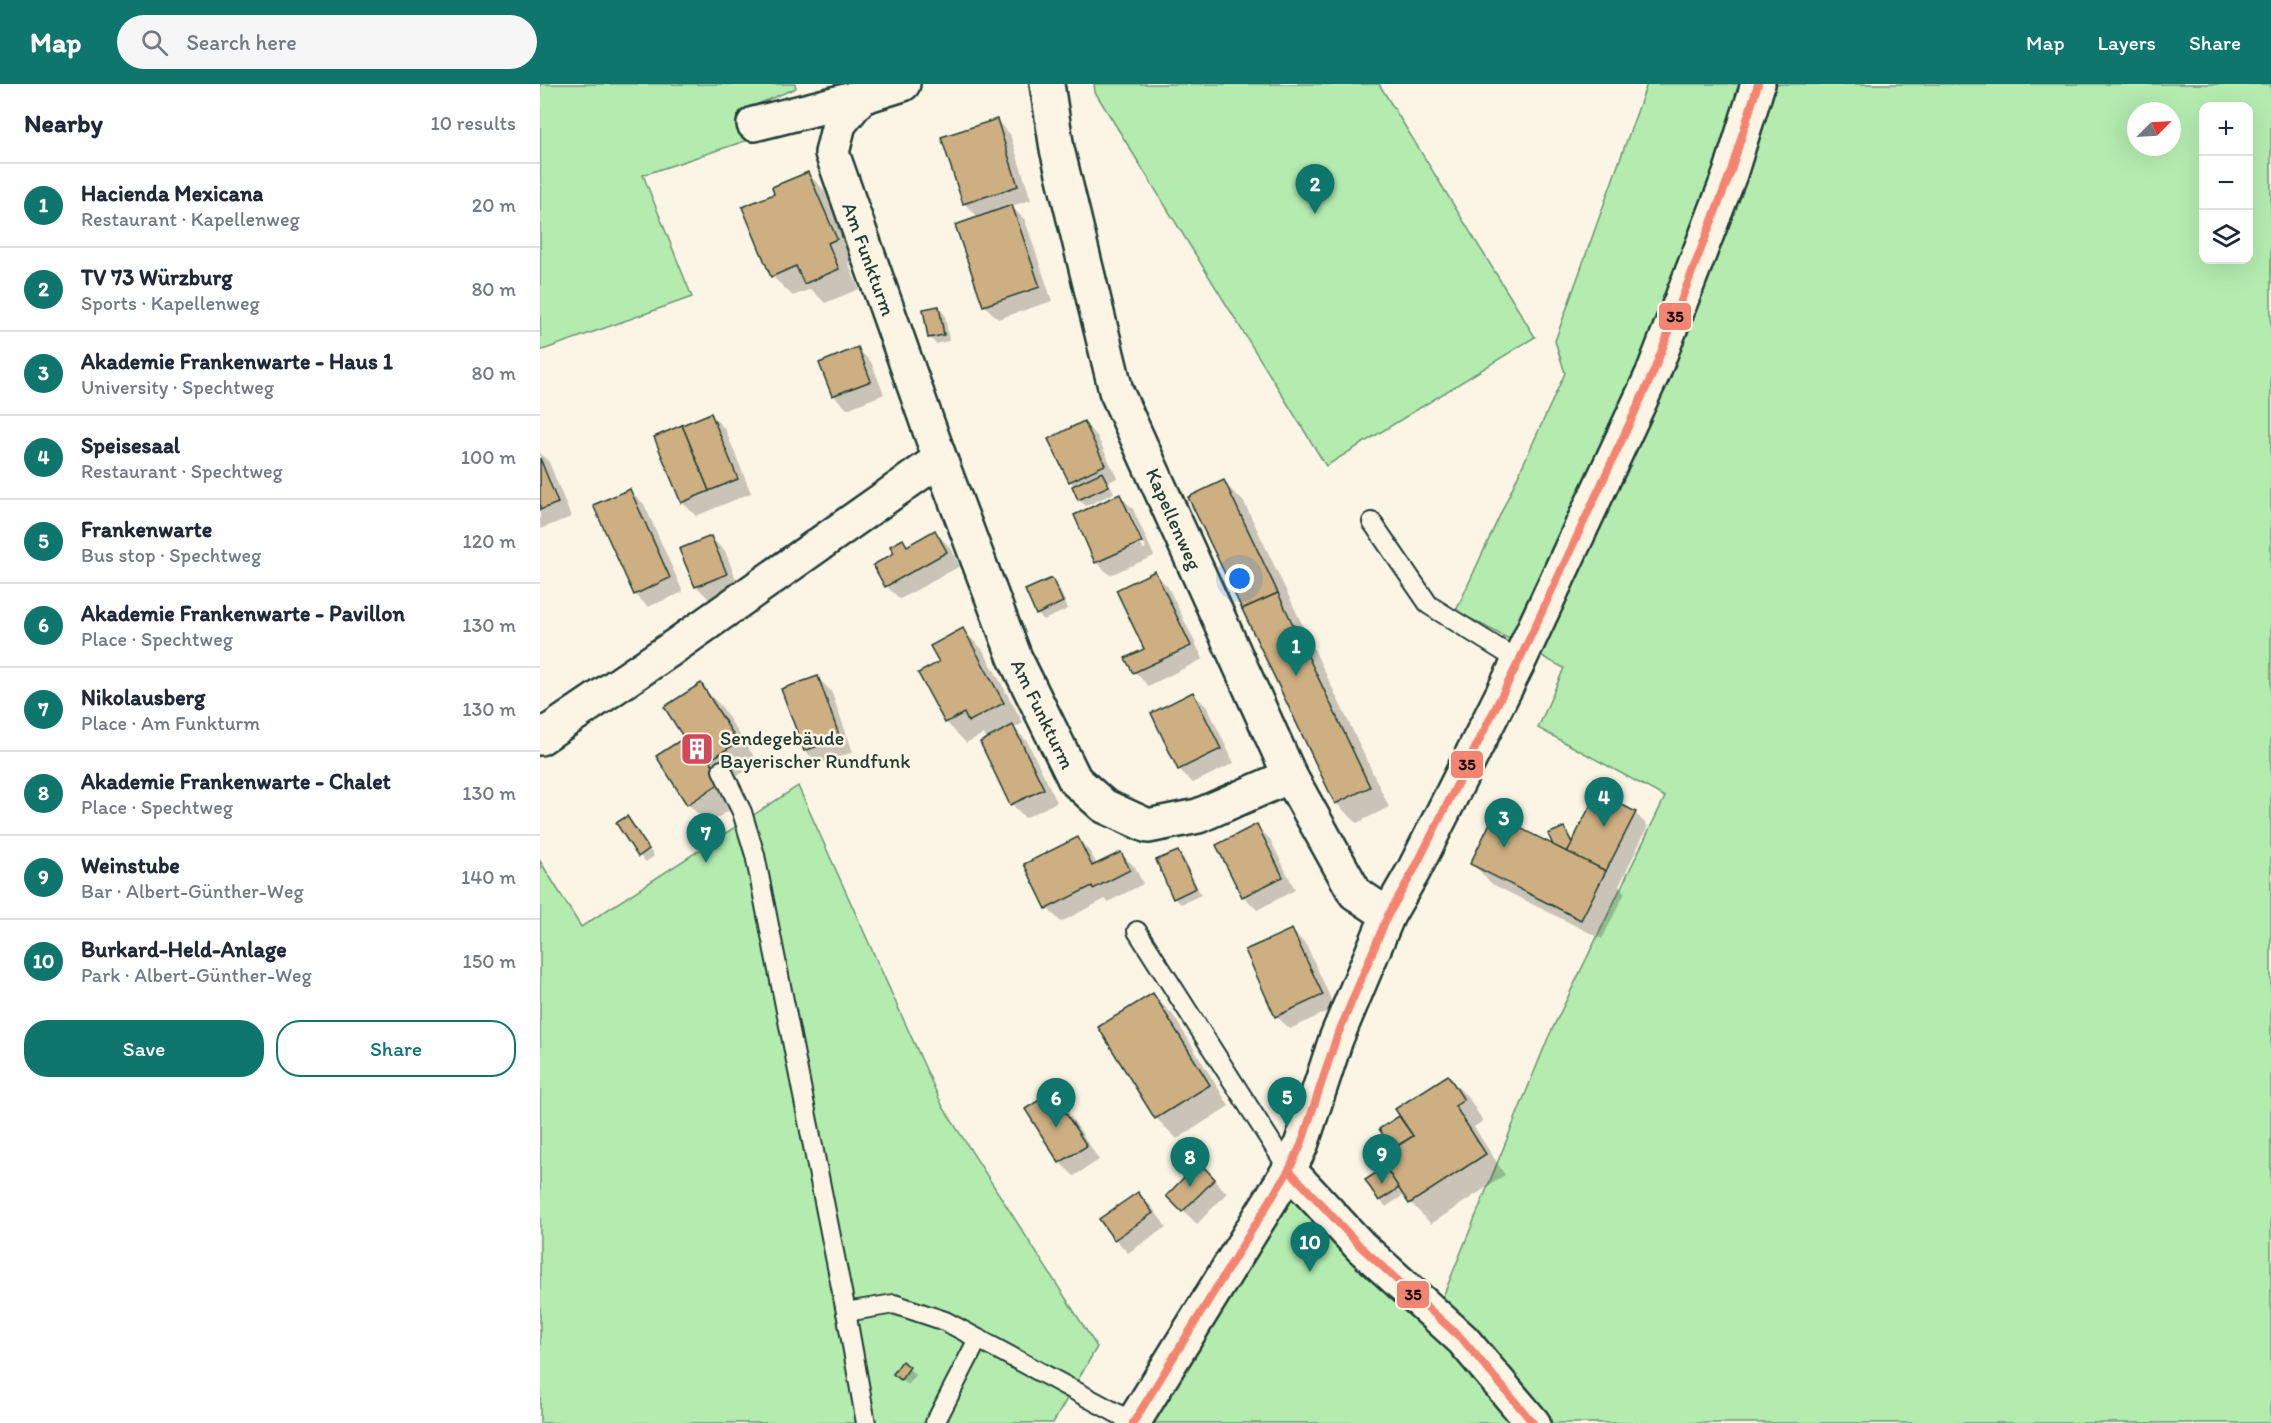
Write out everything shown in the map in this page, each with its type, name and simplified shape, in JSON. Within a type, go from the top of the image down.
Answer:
[{"type":"street","points":[[754,124],[903,84]]},
{"type":"street","name":"Kapellenweg","points":[[1047,84],[1057,149],[1116,391],[1290,776],[1355,893],[1388,915]]},
{"type":"street","points":[[1133,1423],[1289,1170],[1301,1145],[1336,1040],[1388,915],[1414,870],[1519,661],[1653,373],[1730,174],[1758,84]]},
{"type":"street","name":"Am Funkturm","points":[[861,97],[839,124],[832,153],[940,459],[1015,658],[1075,780],[1104,806],[1148,826],[1198,816],[1290,776]]},
{"type":"street","points":[[540,738],[668,651],[940,459]]},
{"type":"street","points":[[1289,1170],[1361,1247],[1463,1340],[1533,1423]]},
{"type":"lane","points":[[1372,522],[1429,604],[1519,661]]},
{"type":"lane","points":[[722,770],[742,812],[755,855],[866,1423]]},
{"type":"lane","points":[[1137,931],[1289,1170]]},
{"type":"lane","points":[[846,1312],[894,1304],[945,1321],[1133,1423]]},
{"type":"lane","points":[[935,1423],[978,1339]]},
{"type":"green space","points":[[540,84],[795,84],[796,88],[739,112],[748,140],[643,175],[692,297],[540,351]]},
{"type":"green space","points":[[1094,84],[1379,84],[1535,337],[1326,466],[1095,92]]},
{"type":"green space","points":[[1647,84],[2271,84],[2271,1423],[1144,1423],[1291,1189],[1440,1304],[1548,1038],[1665,797],[1538,728],[1564,668],[1456,611],[1565,373],[1555,341]]},
{"type":"green space","points":[[798,786],[943,1107],[1097,1347],[1053,1423],[540,1423],[540,861],[581,927]]},
{"type":"building","points":[[997,119],[1018,186],[963,204],[941,137]]},
{"type":"building","points":[[808,172],[837,239],[828,243],[839,269],[804,284],[796,266],[771,277],[742,207],[774,194],[772,187]]},
{"type":"building","points":[[1012,205],[1040,287],[983,306],[955,225]]},
{"type":"building","points":[[939,306],[944,335],[928,338],[923,309]]},
{"type":"building","points":[[858,347],[871,381],[832,396],[819,363]]},
{"type":"building","points":[[711,413],[738,479],[709,491],[682,425]]},
{"type":"building","points":[[1084,421],[1105,465],[1069,482],[1048,439]]},
{"type":"building","points":[[682,425],[709,491],[681,503],[654,437]]},
{"type":"building","points":[[540,458],[558,503],[540,510]]},
{"type":"building","points":[[1102,472],[1109,486],[1078,500],[1072,486]]},
{"type":"building","points":[[1224,480],[1278,593],[1242,609],[1188,497]]},
{"type":"building","points":[[630,489],[670,578],[634,595],[593,505]]},
{"type":"building","points":[[1120,494],[1142,542],[1095,563],[1074,515]]},
{"type":"building","points":[[935,530],[947,552],[885,587],[873,565],[894,553],[890,546],[903,539],[907,546]]},
{"type":"building","points":[[711,536],[727,574],[695,587],[679,549]]},
{"type":"building","points":[[1155,571],[1191,646],[1133,673],[1125,658],[1144,649],[1116,590]]},
{"type":"building","points":[[1052,578],[1063,602],[1036,615],[1025,590]]},
{"type":"building","points":[[1278,593],[1370,787],[1335,804],[1242,609]]},
{"type":"building","points":[[963,628],[1004,703],[968,722],[964,713],[945,723],[918,673],[939,662],[930,646]]},
{"type":"building","points":[[818,676],[840,738],[804,751],[781,689]]},
{"type":"building","name":"Sendegebäude Bayerischer Rundfunk","points":[[701,683],[738,742],[710,760],[723,781],[687,805],[656,756],[684,738],[664,707]]},
{"type":"building","points":[[1193,692],[1221,749],[1178,770],[1151,713]]},
{"type":"building","points":[[1013,725],[1044,789],[1010,805],[980,742]]},
{"type":"building","points":[[1597,792],[1636,812],[1606,871],[1567,852]]},
{"type":"building","points":[[1494,815],[1606,871],[1581,920],[1470,864]]},
{"type":"building","points":[[627,816],[649,849],[638,857],[616,823]]},
{"type":"building","points":[[1257,824],[1283,877],[1242,897],[1216,845]]},
{"type":"building","points":[[1564,827],[1572,843],[1567,852],[1553,845],[1548,834]]},
{"type":"building","points":[[1078,837],[1092,866],[1121,852],[1130,870],[1046,909],[1024,864]]},
{"type":"building","points":[[1178,851],[1196,888],[1173,899],[1156,860]]},
{"type":"building","points":[[1292,929],[1323,995],[1275,1017],[1245,950]]},
{"type":"building","points":[[1153,993],[1210,1085],[1155,1119],[1098,1027]]},
{"type":"building","points":[[1448,1075],[1464,1100],[1455,1106],[1486,1154],[1409,1204],[1379,1158],[1413,1136],[1395,1109]]},
{"type":"building","points":[[1052,1092],[1087,1146],[1059,1163],[1025,1109]]},
{"type":"building","points":[[1399,1116],[1413,1136],[1392,1149],[1379,1129]]},
{"type":"building","points":[[1199,1162],[1215,1179],[1182,1212],[1166,1196]]},
{"type":"building","points":[[1385,1167],[1399,1188],[1379,1201],[1365,1180]]},
{"type":"building","points":[[1138,1192],[1153,1213],[1114,1240],[1099,1219]]},
{"type":"building","points":[[902,1361],[910,1367],[901,1380],[893,1374]]},
{"type":"transit line","name":"35","points":[[1133,1423],[1289,1170],[1301,1145],[1336,1039],[1388,915],[1414,870],[1519,661],[1653,373],[1730,174],[1758,84]]},
{"type":"transit line","name":"35","points":[[1289,1170],[1361,1247],[1463,1340],[1533,1423]]},
{"type":"place","name":"TV 73 Würzburg","points":[[1315,214]]},
{"type":"place","name":"Hacienda Mexicana","points":[[1296,676]]},
{"type":"place","name":"Sendegebäude Bayerischer Rundfunk","points":[[697,749]]},
{"type":"place","name":"Speisesaal","points":[[1604,827]]},
{"type":"place","name":"Akademie Frankenwarte - Haus 1","points":[[1504,848]]},
{"type":"place","name":"Nikolausberg","points":[[706,863]]},
{"type":"place","name":"Frankenwarte","points":[[1287,1127]]},
{"type":"place","name":"Akademie Frankenwarte - Pavillon","points":[[1056,1128]]},
{"type":"place","name":"Weinstube","points":[[1382,1184]]},
{"type":"place","name":"Akademie Frankenwarte - Chalet","points":[[1190,1187]]},
{"type":"place","name":"Burkard-Held-Anlage","points":[[1310,1272]]}]
